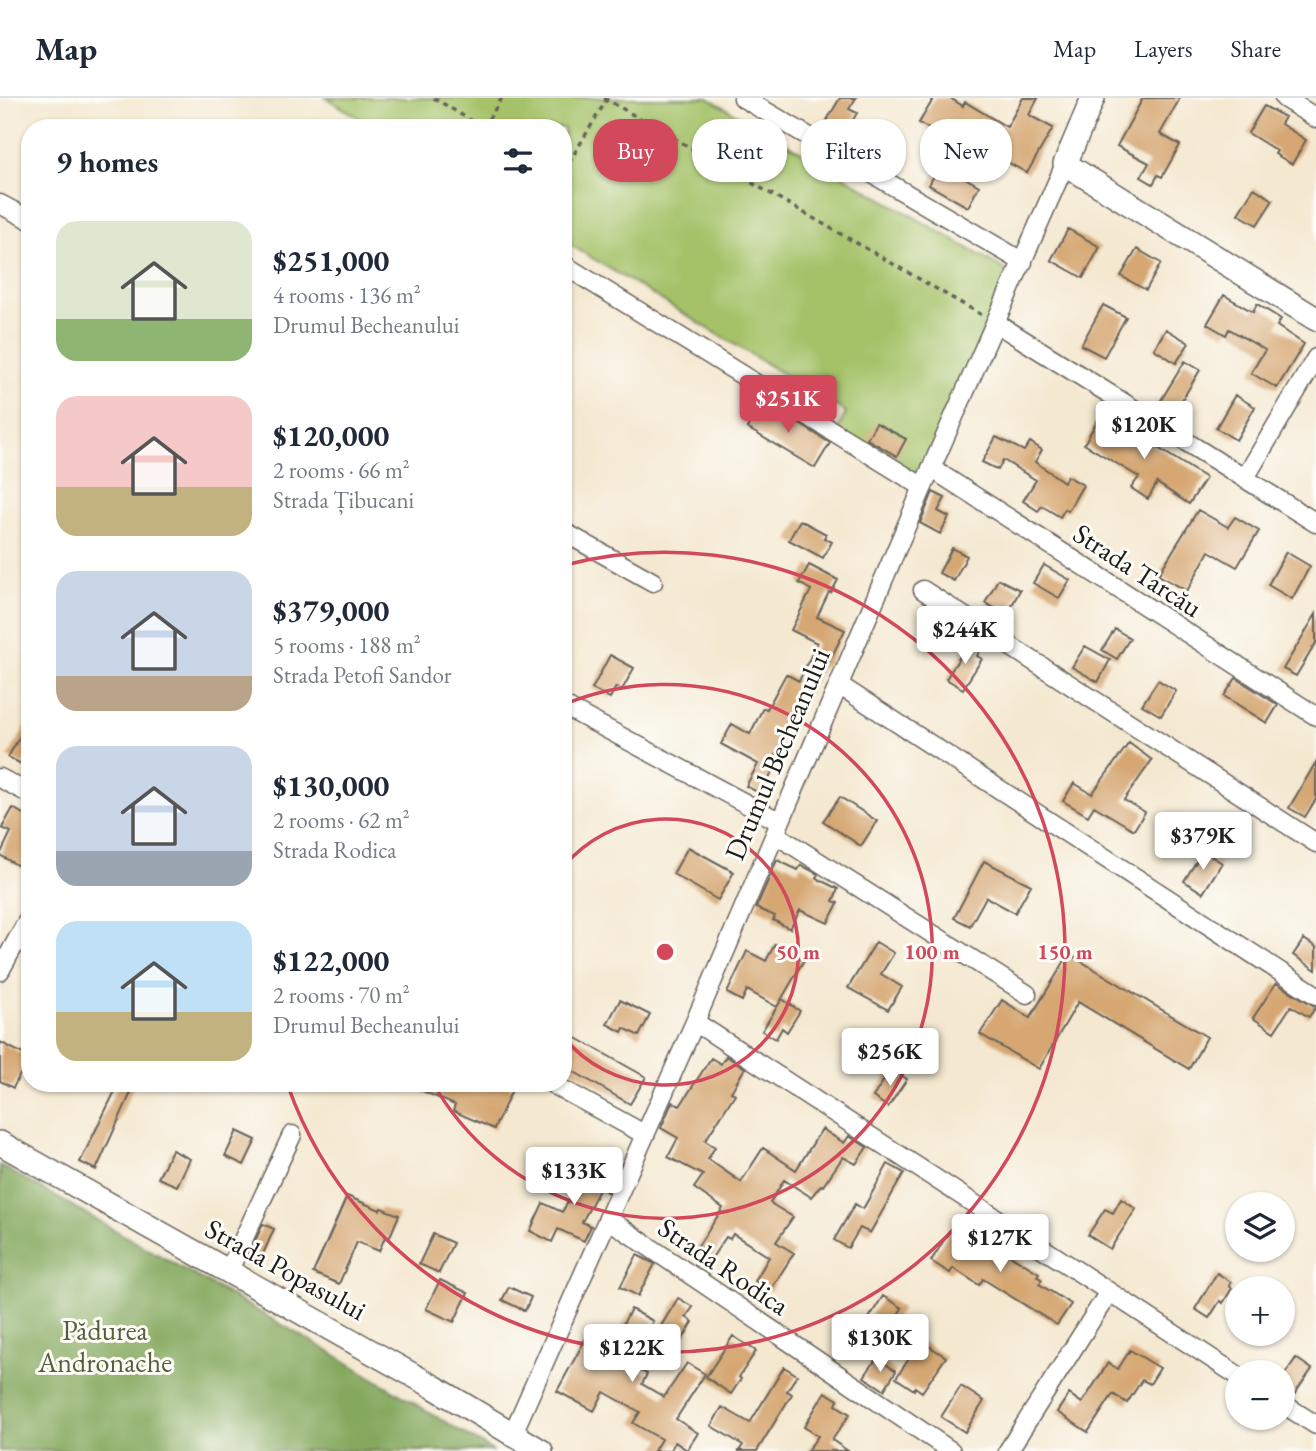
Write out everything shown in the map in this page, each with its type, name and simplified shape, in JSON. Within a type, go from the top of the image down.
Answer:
[{"type":"street","points":[[743,98],[1023,262]]},
{"type":"street","name":"Drumul Becheanului","points":[[513,1433],[695,1022],[931,468],[1093,98]]},
{"type":"street","points":[[1284,98],[1316,118]]},
{"type":"street","points":[[1065,164],[1316,319]]},
{"type":"street","points":[[0,204],[21,215]]},
{"type":"street","points":[[572,270],[923,487]]},
{"type":"street","points":[[996,323],[1316,523]]},
{"type":"street","points":[[1245,478],[1316,358]]},
{"type":"street","name":"Strada Tarcău","points":[[931,468],[1316,716]]},
{"type":"street","points":[[572,536],[653,582]]},
{"type":"street","points":[[923,590],[1316,843]]},
{"type":"street","points":[[839,685],[1316,995]]},
{"type":"street","points":[[572,711],[778,828],[1027,994]]},
{"type":"street","points":[[0,778],[21,789]]},
{"type":"street","points":[[0,971],[21,932]]},
{"type":"street","points":[[695,1022],[1225,1367]]},
{"type":"street","points":[[567,1092],[644,1134]]},
{"type":"street","points":[[229,1270],[292,1135]]},
{"type":"street","name":"Strada Popasului","points":[[0,1143],[229,1270],[541,1451]]},
{"type":"street","name":"Strada Rodica","points":[[608,1219],[951,1451]]},
{"type":"street","points":[[1007,1451],[1109,1292]]},
{"type":"street","points":[[1295,1412],[1316,1425]]},
{"type":"path","points":[[434,98],[468,119]]},
{"type":"path","points":[[489,119],[502,98]]},
{"type":"path","points":[[572,157],[605,99],[978,313]]},
{"type":"green space","points":[[326,98],[708,98],[744,119],[692,119],[692,182],[787,182],[787,144],[801,152],[801,182],[853,182],[1009,272],[921,485],[837,432],[846,412],[572,246],[572,119],[361,119]]},
{"type":"green space","name":"Pădurea Andronache","points":[[0,1165],[337,1356],[493,1451],[0,1451]]},
{"type":"building","points":[[840,98],[856,98],[849,109],[857,113],[854,119],[828,119]]},
{"type":"building","points":[[934,98],[950,98],[963,106],[965,102],[994,119],[921,119]]},
{"type":"building","points":[[1023,98],[1038,98],[1029,115],[1053,128],[1027,173],[1012,165],[1011,119]]},
{"type":"building","points":[[1143,98],[1180,98],[1160,134],[1180,145],[1162,177],[1158,175],[1153,184],[1141,177],[1149,163],[1117,146]]},
{"type":"building","points":[[1264,106],[1285,117],[1281,124],[1306,140],[1292,164],[1248,133]]},
{"type":"building","points":[[931,182],[972,182],[979,186],[968,207],[929,185]]},
{"type":"building","points":[[1254,188],[1273,200],[1257,225],[1238,214]]},
{"type":"building","points":[[1068,229],[1100,247],[1083,278],[1051,260]]},
{"type":"building","points":[[1137,249],[1161,263],[1146,290],[1121,276]]},
{"type":"building","points":[[1224,295],[1253,312],[1257,304],[1281,319],[1277,326],[1304,344],[1277,388],[1251,373],[1265,350],[1229,329],[1226,335],[1207,324]]},
{"type":"building","points":[[1103,305],[1126,317],[1104,357],[1081,345]]},
{"type":"building","points":[[1166,329],[1189,343],[1176,363],[1154,349]]},
{"type":"building","points":[[1185,361],[1200,370],[1173,415],[1158,405]]},
{"type":"building","points":[[1235,395],[1255,407],[1236,440],[1216,428]]},
{"type":"building","points":[[763,401],[830,443],[815,468],[747,428]]},
{"type":"building","points":[[1102,413],[1206,478],[1189,504],[1157,483],[1148,499],[1131,488],[1139,477],[1084,444]]},
{"type":"building","points":[[876,423],[906,439],[897,456],[867,439]]},
{"type":"building","points":[[996,437],[1024,451],[1030,442],[1042,450],[1035,462],[1064,482],[1067,476],[1083,485],[1068,511],[1065,509],[1060,517],[1042,506],[1038,511],[1023,501],[1036,480],[1003,460],[998,470],[982,462]]},
{"type":"building","points":[[933,492],[945,498],[938,511],[949,517],[940,534],[920,523]]},
{"type":"building","points":[[1198,510],[1228,527],[1235,517],[1259,531],[1237,567],[1209,551],[1187,591],[1158,575]]},
{"type":"building","points":[[800,520],[826,534],[824,538],[832,542],[823,558],[789,540]]},
{"type":"building","points":[[952,548],[967,556],[954,581],[939,573]]},
{"type":"building","points":[[1286,552],[1310,566],[1292,599],[1268,585]]},
{"type":"building","points":[[809,565],[838,580],[817,617],[845,630],[826,668],[823,666],[800,708],[774,759],[778,761],[761,794],[746,786],[758,764],[721,744],[732,724],[750,734],[763,708],[767,709],[786,674],[799,681],[817,643],[791,630],[811,590],[799,583]]},
{"type":"building","points":[[1044,565],[1070,580],[1059,598],[1033,583]]},
{"type":"building","points":[[998,579],[1020,590],[1007,615],[985,603]]},
{"type":"building","points":[[1316,614],[1316,643],[1296,676],[1283,669]]},
{"type":"building","points":[[1115,629],[1130,638],[1117,659],[1102,650]]},
{"type":"building","points":[[970,641],[981,649],[977,656],[982,659],[963,689],[946,679]]},
{"type":"building","points":[[1085,646],[1110,660],[1098,682],[1072,667]]},
{"type":"building","points":[[610,655],[634,668],[622,690],[616,687],[610,698],[592,689]]},
{"type":"building","points":[[1236,678],[1278,705],[1267,723],[1224,696]]},
{"type":"building","points":[[1158,680],[1176,691],[1161,716],[1142,705]]},
{"type":"building","points":[[21,734],[21,764],[8,757]]},
{"type":"building","points":[[1129,743],[1152,760],[1124,800],[1145,812],[1134,830],[1094,806],[1088,816],[1063,801],[1074,783],[1092,794]]},
{"type":"building","points":[[1316,762],[1316,799],[1305,817],[1289,808]]},
{"type":"building","points":[[840,797],[877,821],[861,846],[823,821]]},
{"type":"building","points":[[13,808],[21,813],[21,868],[0,855],[11,832],[2,828]]},
{"type":"building","points":[[688,847],[734,872],[718,900],[673,874]]},
{"type":"building","points":[[1203,851],[1222,863],[1203,893],[1184,881]]},
{"type":"building","points":[[777,860],[798,870],[801,865],[818,874],[816,878],[838,889],[833,901],[838,903],[828,923],[800,910],[790,929],[773,920],[775,916],[756,908]]},
{"type":"building","points":[[984,861],[1031,885],[1015,913],[986,897],[970,926],[954,918]]},
{"type":"building","points":[[1304,939],[1316,947],[1316,970],[1293,955]]},
{"type":"building","points":[[876,942],[894,953],[881,974],[902,987],[888,1010],[848,988]]},
{"type":"building","points":[[775,944],[804,960],[777,1007],[747,990],[742,1001],[727,993],[747,951],[766,961]]},
{"type":"building","points":[[1069,954],[1207,1037],[1189,1069],[1078,1002],[1039,1069],[980,1034],[1002,1000],[1030,1018]]},
{"type":"building","points":[[1276,983],[1316,1007],[1309,1017],[1291,1006],[1274,1032],[1253,1018]]},
{"type":"building","points":[[782,999],[800,1011],[787,1032],[782,1028],[776,1039],[762,1031]]},
{"type":"building","points":[[620,1000],[650,1015],[639,1036],[624,1028],[622,1032],[607,1024]]},
{"type":"building","points":[[572,1035],[646,1077],[630,1104],[572,1071]]},
{"type":"building","points":[[0,1042],[21,1053],[21,1072],[13,1088],[0,1081]]},
{"type":"building","points":[[726,1056],[745,1068],[731,1092],[735,1094],[705,1141],[715,1147],[708,1159],[741,1182],[763,1148],[796,1170],[822,1129],[844,1143],[849,1136],[867,1147],[856,1164],[843,1157],[823,1186],[811,1197],[784,1180],[770,1203],[793,1217],[776,1242],[794,1253],[770,1291],[755,1281],[769,1257],[733,1234],[730,1239],[726,1237],[711,1259],[696,1249],[723,1208],[694,1188],[703,1175],[668,1157],[678,1138],[661,1128],[672,1102],[680,1106],[711,1058],[721,1064]]},
{"type":"building","points":[[891,1069],[907,1079],[888,1107],[873,1097]]},
{"type":"building","points":[[115,1092],[131,1092],[96,1170],[80,1162]]},
{"type":"building","points":[[425,1092],[511,1092],[494,1129],[453,1111],[455,1105]]},
{"type":"building","points":[[237,1131],[256,1140],[244,1165],[225,1156]]},
{"type":"building","points":[[172,1150],[190,1159],[177,1186],[158,1178]]},
{"type":"building","points":[[592,1161],[615,1174],[607,1192],[600,1188],[582,1222],[591,1226],[584,1241],[558,1229],[552,1242],[530,1231],[543,1203],[562,1212]]},
{"type":"building","points":[[888,1164],[904,1173],[870,1233],[860,1228],[848,1248],[834,1240],[855,1204],[863,1209]]},
{"type":"building","points":[[347,1196],[399,1215],[389,1239],[385,1237],[379,1251],[357,1242],[339,1284],[313,1273]]},
{"type":"building","points":[[1121,1199],[1136,1209],[1110,1249],[1088,1235],[1105,1209],[1113,1213]]},
{"type":"building","points":[[263,1224],[274,1229],[260,1261],[248,1256]]},
{"type":"building","points":[[951,1229],[982,1248],[987,1241],[1039,1273],[1037,1276],[1042,1280],[1039,1284],[1071,1304],[1057,1325],[983,1279],[979,1285],[953,1268],[950,1273],[931,1261]]},
{"type":"building","points":[[433,1234],[453,1243],[439,1273],[419,1264]]},
{"type":"building","points":[[637,1255],[655,1264],[638,1296],[620,1287]]},
{"type":"building","points":[[1217,1273],[1225,1278],[1225,1300],[1223,1303],[1220,1301],[1209,1318],[1195,1309]]},
{"type":"building","points":[[440,1280],[468,1293],[454,1322],[426,1309]]},
{"type":"building","points":[[509,1287],[531,1297],[525,1311],[502,1300]]},
{"type":"building","points":[[883,1296],[902,1308],[883,1339],[864,1326]]},
{"type":"building","points":[[678,1298],[693,1307],[686,1317],[693,1322],[682,1340],[661,1326]]},
{"type":"building","points":[[631,1309],[653,1321],[629,1365],[647,1374],[642,1384],[664,1397],[687,1363],[705,1374],[676,1419],[698,1433],[687,1450],[675,1442],[670,1451],[654,1451],[661,1439],[633,1423],[640,1412],[604,1392],[594,1411],[557,1391],[586,1338],[609,1349]]},
{"type":"building","points":[[733,1336],[756,1351],[731,1394],[706,1377]]},
{"type":"building","points":[[921,1341],[946,1357],[922,1392],[896,1378]]},
{"type":"building","points":[[1130,1350],[1160,1368],[1150,1384],[1142,1380],[1127,1403],[1113,1394],[1088,1432],[1057,1412],[1069,1394],[1082,1403],[1108,1363],[1118,1369]]},
{"type":"building","points":[[877,1358],[896,1371],[884,1390],[864,1377]]},
{"type":"building","points":[[1296,1358],[1312,1369],[1295,1394],[1295,1360]]},
{"type":"building","points":[[784,1367],[797,1375],[787,1391],[792,1394],[757,1451],[739,1451],[743,1445],[711,1426],[722,1407],[750,1423]]},
{"type":"building","points":[[961,1386],[984,1401],[965,1432],[941,1417]]},
{"type":"building","points":[[825,1392],[838,1400],[836,1405],[850,1414],[832,1440],[848,1451],[807,1451],[818,1436],[804,1427]]}]
